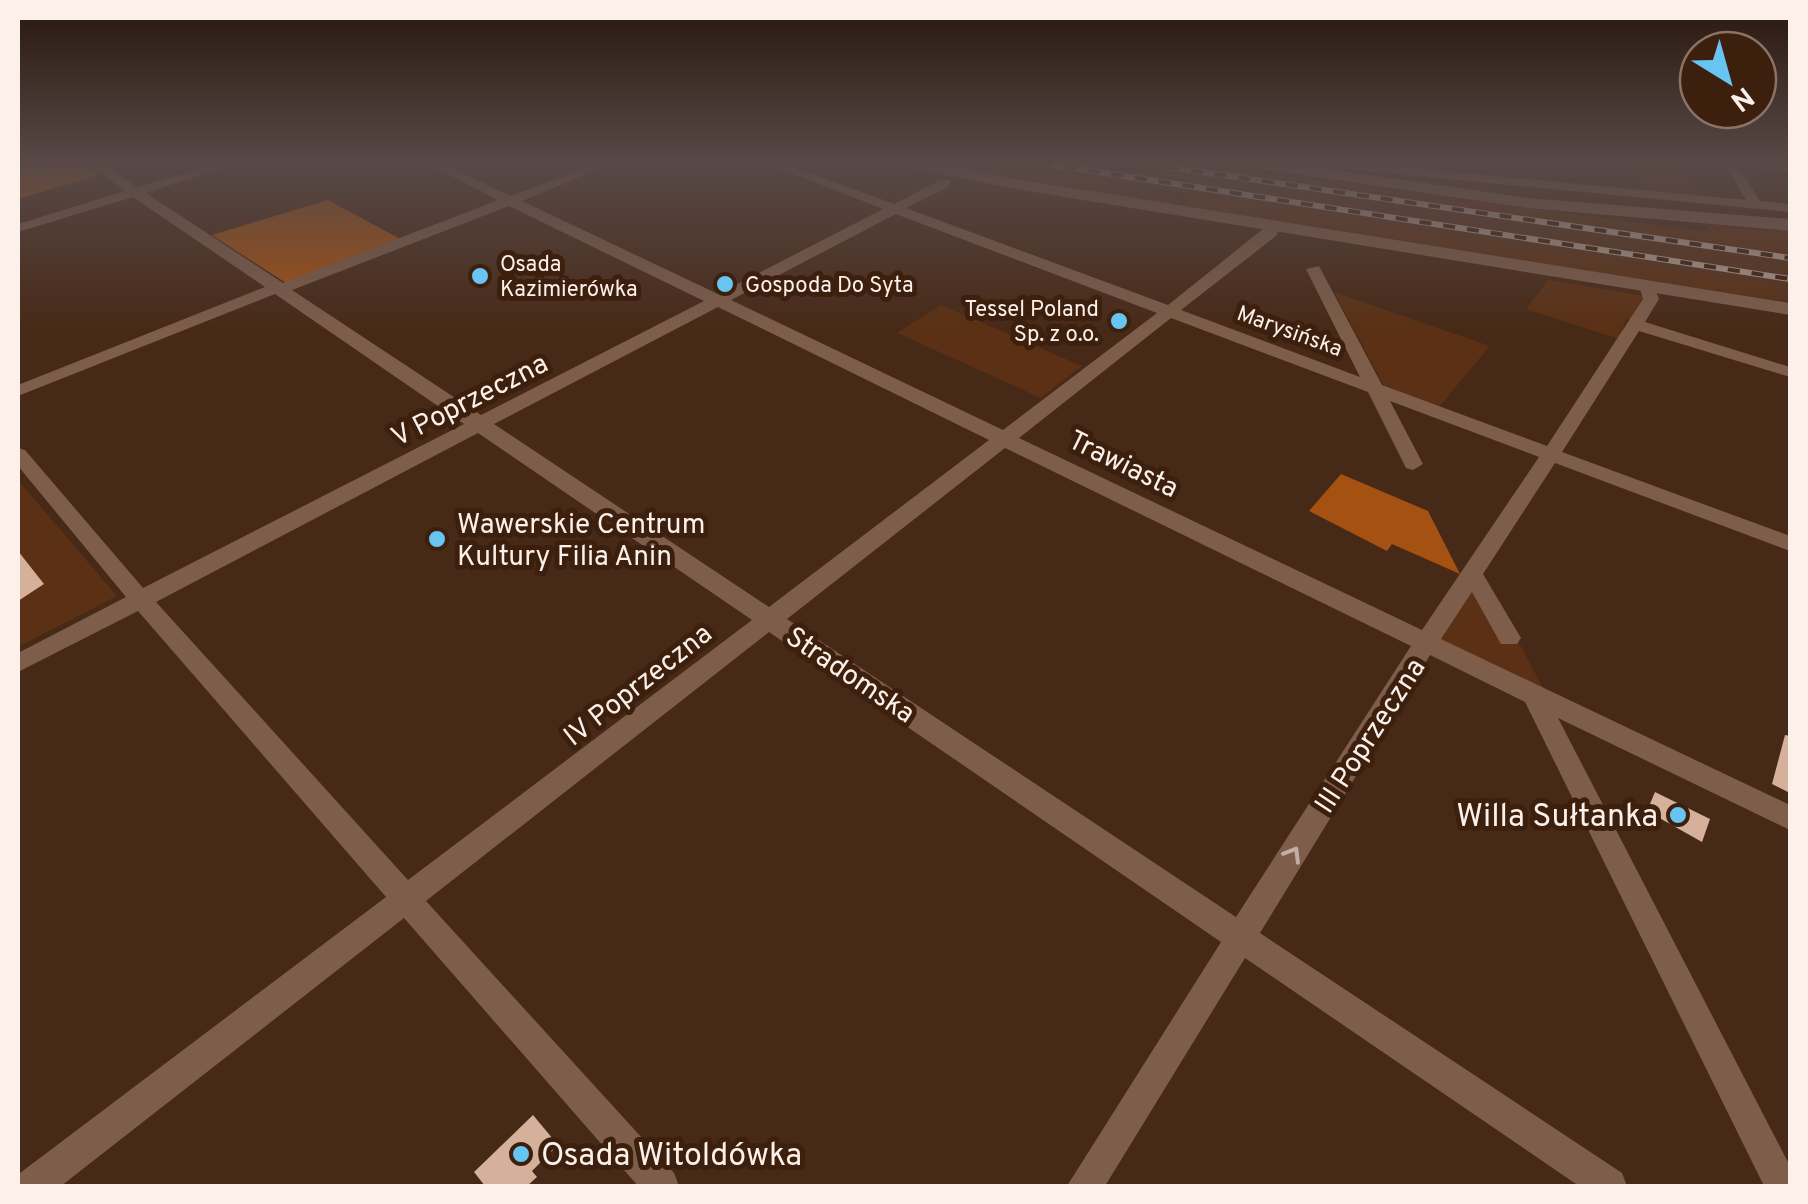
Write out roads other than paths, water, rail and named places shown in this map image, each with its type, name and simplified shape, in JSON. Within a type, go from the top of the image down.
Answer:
[{"type":"main road","points":[[1237,219],[1790,308]]},
{"type":"main road","points":[[1721,219],[1790,225]]},
{"type":"street","points":[[18,228],[47,219]]},
{"type":"street","name":"Stradomska","points":[[176,219],[1609,1186]]},
{"type":"street","points":[[18,391],[462,219]]},
{"type":"street","name":"Trawiasta","points":[[551,219],[1790,818]]},
{"type":"street","name":"V Poprzeczna","points":[[18,662],[876,219]]},
{"type":"street","name":"Marysińska","points":[[923,219],[1790,544]]},
{"type":"street","name":"IV Poprzeczna","points":[[33,1186],[1271,233],[1273,225]]},
{"type":"street","points":[[1314,269],[1413,464]]},
{"type":"street","name":"III Poprzeczna","points":[[1085,1186],[1472,573],[1553,456],[1651,299],[1646,285]]},
{"type":"street","points":[[1635,324],[1790,372]]},
{"type":"street","points":[[18,454],[140,599],[661,1186]]},
{"type":"street","points":[[1472,573],[1509,638]]},
{"type":"street","points":[[1533,693],[1782,1186]]},
{"type":"railway","points":[[1403,219],[1790,279]]},
{"type":"railway","points":[[1524,219],[1790,258]]},
{"type":"place","name":"Osada Kazimierówka","points":[[480,276]]},
{"type":"place","name":"Gospoda Do Syta","points":[[725,284]]},
{"type":"place","name":"Tessel Poland Sp. z o.o.","points":[[1119,321]]},
{"type":"place","name":"Wawerskie Centrum Kultury Filia Anin","points":[[437,539]]},
{"type":"place","name":"Willa Sułtanka","points":[[1678,815]]},
{"type":"place","name":"Osada Witoldówka","points":[[521,1154]]}]
